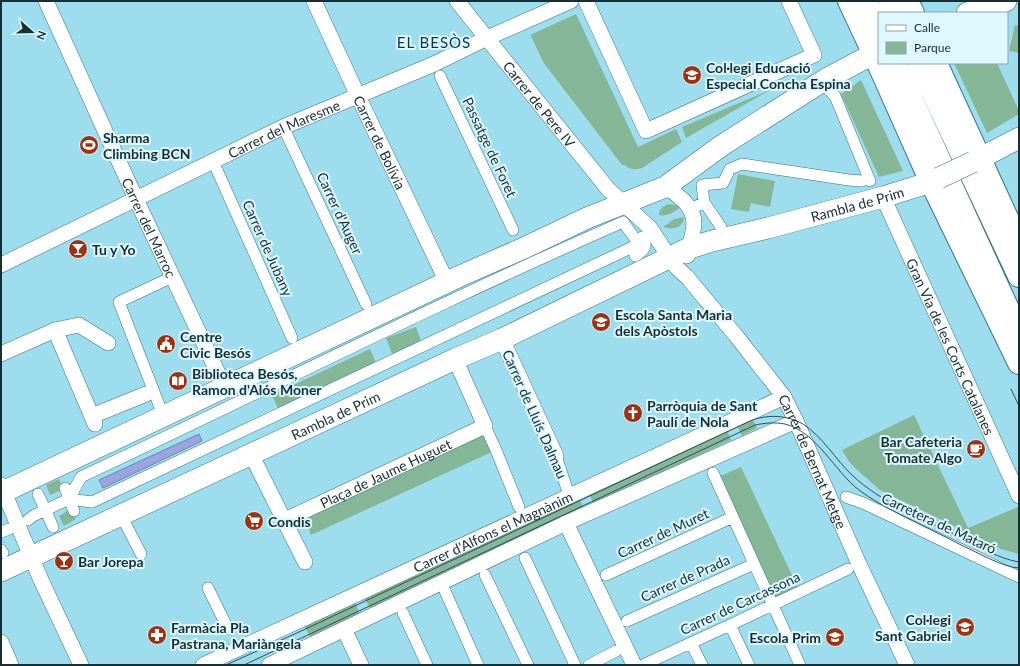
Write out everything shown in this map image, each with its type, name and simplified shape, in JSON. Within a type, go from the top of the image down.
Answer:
[{"type":"main road","points":[[2,490],[225,388],[445,283],[587,218],[618,208],[665,187],[729,141],[826,79],[876,52],[849,1]]},
{"type":"main road","points":[[866,1],[878,27]]},
{"type":"main road","points":[[890,1],[896,12]]},
{"type":"main road","points":[[907,1],[912,12]]},
{"type":"main road","points":[[968,8],[1006,1]]},
{"type":"main road","points":[[882,64],[1019,363]]},
{"type":"main road","points":[[895,64],[1019,333]]},
{"type":"main road","points":[[919,64],[1019,276]]},
{"type":"main road","points":[[936,64],[977,161],[1019,244]]},
{"type":"main road","name":"Rambla de Prim","points":[[2,558],[32,556],[455,359],[502,339],[678,253],[712,241],[768,228],[872,186],[935,180],[977,161],[1019,138]]},
{"type":"street","name":"Carrer del Marroc","points":[[46,1],[172,277],[225,388]]},
{"type":"street","name":"Carrer de Bolívia","points":[[314,1],[445,278],[445,283]]},
{"type":"street","name":"Carrer de Pere IV","points":[[457,1],[608,189],[618,208]]},
{"type":"street","name":"Carrer del Maresme","points":[[1,265],[284,127],[434,64],[487,38],[571,1]]},
{"type":"street","points":[[586,1],[646,131],[814,55],[789,1]]},
{"type":"street","name":"Passatge de Foret","points":[[440,76],[513,230]]},
{"type":"street","name":"Rambla de Prim","points":[[829,90],[835,96],[872,186]]},
{"type":"street","name":"Carrer d'Auger","points":[[287,135],[366,304]]},
{"type":"street","name":"Rambla de Prim","points":[[721,227],[701,204],[702,185],[723,183],[730,169],[742,164],[849,180],[872,186]]},
{"type":"street","name":"Carrer de Jubany","points":[[217,170],[292,338]]},
{"type":"street","name":"Gran Via de les Corts Catalanes","points":[[872,186],[1019,496]]},
{"type":"street","points":[[665,187],[682,198],[693,215],[694,229],[678,253]]},
{"type":"street","points":[[618,208],[620,213],[627,218],[645,248],[643,252],[634,256]]},
{"type":"street","points":[[618,208],[647,225],[678,253],[686,261],[687,277]]},
{"type":"street","points":[[19,523],[69,499],[81,477],[416,318],[623,222],[642,242]]},
{"type":"street","name":"Rambla de Prim","points":[[69,499],[92,502],[642,242]]},
{"type":"street","name":"Carrer de Bernat Metge","points":[[678,253],[676,267],[687,277],[737,337],[784,398],[796,421],[859,564],[907,665]]},
{"type":"street","points":[[161,410],[119,302],[172,277]]},
{"type":"street","points":[[1,354],[55,330],[79,325],[108,343]]},
{"type":"street","points":[[55,330],[93,420],[146,394]]},
{"type":"street","name":"Carrer de Lluís Dalmau","points":[[502,339],[556,456],[567,489]]},
{"type":"street","points":[[455,359],[496,450],[518,507]]},
{"type":"street","name":"Carrer d'Alfons el Magnànim","points":[[203,665],[784,398]]},
{"type":"street","name":"Carrer d'Alfons el Magnànim","points":[[269,665],[566,522],[796,421]]},
{"type":"street","name":"Plaça de Jaume Huguet","points":[[285,520],[485,426]]},
{"type":"street","points":[[251,454],[305,562]]},
{"type":"street","points":[[713,473],[800,665]]},
{"type":"street","points":[[65,488],[74,511]]},
{"type":"street","points":[[2,490],[19,523],[41,580],[81,665]]},
{"type":"street","points":[[38,494],[53,527]]},
{"type":"street","name":"Carretera de Mataró","points":[[846,497],[1019,576]]},
{"type":"street","points":[[121,515],[141,554]]},
{"type":"street","name":"Carrer de Muret","points":[[606,576],[733,517]]},
{"type":"street","points":[[566,522],[639,664]]},
{"type":"street","points":[[525,558],[575,665]]},
{"type":"street","name":"Carrer de Prada","points":[[627,621],[754,564]]},
{"type":"street","name":"Carrer de Carcassona","points":[[639,664],[691,643],[848,569]]},
{"type":"street","points":[[485,575],[528,665]]},
{"type":"street","points":[[208,588],[228,629]]},
{"type":"street","points":[[445,590],[478,665]]},
{"type":"street","points":[[403,613],[427,665]]},
{"type":"street","points":[[730,625],[749,665]]},
{"type":"street","points":[[344,629],[361,665]]},
{"type":"street","points":[[1,642],[12,665]]},
{"type":"street","points":[[691,643],[702,665]]},
{"type":"street","points":[[589,665],[616,651]]},
{"type":"green space","points":[[576,14],[638,147],[676,129],[682,142],[642,168],[633,169],[622,165],[543,62],[530,35]]},
{"type":"green space","points":[[1015,25],[1019,26],[1019,53],[1009,51]]},
{"type":"green space","points":[[954,64],[997,64],[1019,114],[987,133]]},
{"type":"green space","points":[[861,80],[903,171],[879,177],[841,94]]},
{"type":"green space","points":[[772,89],[686,138],[682,127]]},
{"type":"green space","points":[[738,174],[775,181],[770,207],[751,203],[749,212],[731,209]]},
{"type":"green space","points":[[669,204],[680,207],[670,214],[659,215],[662,208]]},
{"type":"green space","points":[[684,217],[682,224],[676,228],[663,227],[674,219]]},
{"type":"green space","points":[[416,327],[422,344],[393,356],[386,338]]},
{"type":"green space","points":[[370,349],[376,363],[278,409],[272,395]]},
{"type":"green space","points":[[914,415],[968,528],[1018,507],[1019,554],[1001,549],[880,490],[855,468],[842,450]]},
{"type":"green space","points":[[751,416],[757,428],[742,436],[736,423]]},
{"type":"green space","points":[[726,428],[731,440],[594,505],[589,493]]},
{"type":"green space","points":[[488,432],[496,450],[311,535],[304,518]]},
{"type":"green space","points":[[741,467],[798,588],[773,600],[716,478]]},
{"type":"green space","points":[[59,479],[64,489],[50,495],[46,485]]},
{"type":"green space","points":[[579,497],[584,510],[371,610],[364,597]]},
{"type":"green space","points":[[71,509],[76,519],[64,526],[59,516]]},
{"type":"green space","points":[[355,602],[360,615],[312,641],[303,623]]},
{"type":"water","points":[[199,434],[202,441],[103,488],[99,480]]},
{"type":"tram line","points":[[1011,389],[1019,406]]},
{"type":"tram line","points":[[226,665],[750,421],[770,416],[784,417],[797,421],[810,429],[852,475],[863,485],[889,502],[989,552],[1019,562]]},
{"type":"tram line","points":[[244,665],[755,425],[762,424],[781,423],[796,428],[807,435],[850,482],[869,497],[963,546],[1006,565],[1019,568]]},
{"type":"place","name":"Col·legi Educació Especial Concha Espina","points":[[692,75]]},
{"type":"place","name":"Sharma Climbing BCN","points":[[89,145]]},
{"type":"place","name":"Tu y Yo","points":[[78,249]]},
{"type":"place","name":"Escola Santa Maria dels Apòstols","points":[[601,322]]},
{"type":"place","name":"Centre Civic Besós","points":[[166,344]]},
{"type":"place","name":"Biblioteca Besós, Ramon d'Alós Moner","points":[[178,381]]},
{"type":"place","name":"Parròquia de Sant Paulí de Nola","points":[[633,413]]},
{"type":"place","name":"Bar Cafeteria Tomate Algo","points":[[976,449]]},
{"type":"place","name":"Condis","points":[[254,521]]},
{"type":"place","name":"Bar Jorepa","points":[[64,561]]},
{"type":"place","name":"Col·legi Sant Gabriel","points":[[965,627]]},
{"type":"place","name":"Farmàcia Pla Pastrana, Mariàngela","points":[[157,635]]},
{"type":"place","name":"Escola Prim","points":[[835,637]]},
{"type":"district","name":"EL BESÒS","points":[[434,42]]}]
